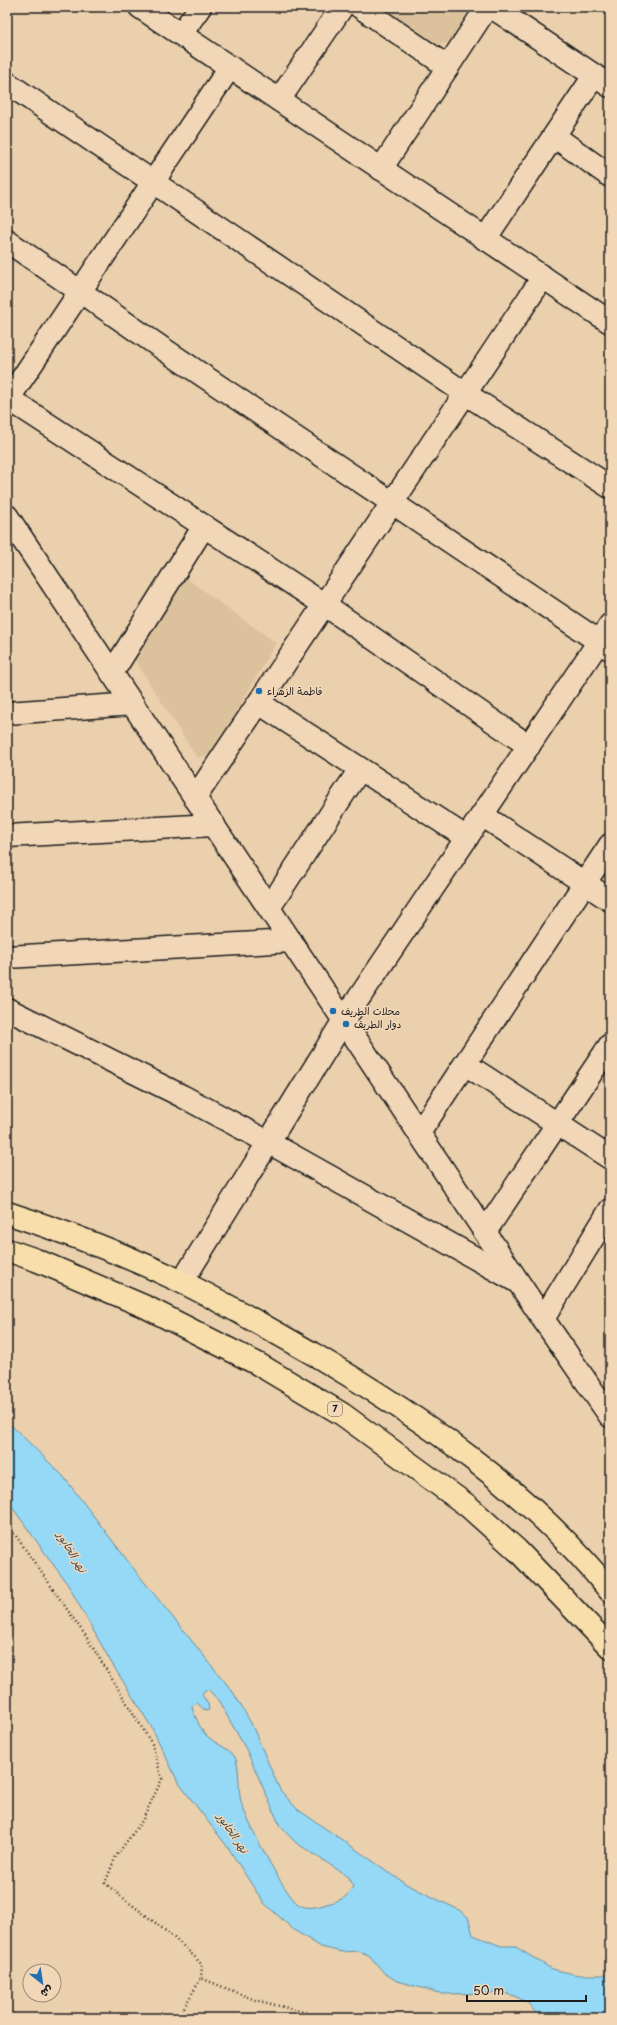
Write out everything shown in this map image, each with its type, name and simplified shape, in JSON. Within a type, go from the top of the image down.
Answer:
[{"type":"highway","points":[[7,1213],[106,1249],[182,1282],[278,1334],[356,1379],[432,1428],[483,1468],[542,1519],[596,1573],[610,1591]]},
{"type":"highway","name":"7","points":[[7,1250],[36,1260],[146,1307],[258,1364],[342,1414],[468,1506],[516,1550],[610,1647]]},
{"type":"street","points":[[140,7],[543,278],[607,313]]},
{"type":"street","points":[[181,34],[200,7]]},
{"type":"street","points":[[279,100],[342,7]]},
{"type":"street","points":[[360,7],[448,67]]},
{"type":"street","points":[[381,169],[487,7]]},
{"type":"street","points":[[486,239],[554,136],[602,81],[492,7]]},
{"type":"street","points":[[230,67],[8,400],[325,605],[529,746]]},
{"type":"street","points":[[7,83],[152,183],[466,394],[610,487]]},
{"type":"street","points":[[554,136],[610,176]]},
{"type":"street","points":[[7,241],[80,292],[393,503],[606,639],[529,746],[344,1020],[182,1282]]},
{"type":"street","points":[[195,798],[543,278]]},
{"type":"street","points":[[7,516],[484,1232],[610,1416]]},
{"type":"street","points":[[112,673],[204,526]]},
{"type":"street","points":[[259,703],[467,838]]},
{"type":"street","points":[[7,713],[133,704]]},
{"type":"street","points":[[269,908],[360,769]]},
{"type":"street","points":[[482,816],[610,900]]},
{"type":"street","points":[[7,836],[214,825]]},
{"type":"street","points":[[419,1133],[610,845]]},
{"type":"street","points":[[7,957],[291,941]]},
{"type":"street","points":[[7,1009],[182,1096],[268,1142],[519,1283]]},
{"type":"street","points":[[484,1232],[610,1045]]},
{"type":"street","points":[[465,1064],[610,1158]]},
{"type":"street","points":[[543,1319],[610,1210]]},
{"type":"path","points":[[7,1523],[85,1635],[152,1744],[162,1780],[142,1821],[116,1856],[105,1883],[131,1906],[186,1947],[202,1965],[201,1978],[178,2018]]},
{"type":"path","points":[[201,1978],[255,2000],[328,2018]]},
{"type":"shaded area","points":[[376,7],[472,7],[450,43],[431,45]]},
{"type":"shaded area","points":[[186,578],[276,643],[212,754],[197,758],[133,657]]},
{"type":"water","name":"نهر الخابور","points":[[7,1421],[63,1476],[137,1573],[233,1692],[251,1723],[280,1790],[297,1809],[406,1884],[459,1910],[468,1917],[473,1935],[501,1946],[514,1946],[552,1969],[578,1975],[610,1975],[610,2018],[542,2018],[539,2017],[528,2003],[515,1996],[504,1993],[443,1994],[397,1981],[384,1973],[369,1955],[358,1951],[342,1952],[321,1947],[294,1930],[263,1902],[229,1849],[178,1782],[152,1728],[111,1662],[68,1585],[7,1500]],"holes":[[[208,1689],[218,1700],[246,1749],[280,1826],[295,1842],[349,1877],[353,1886],[349,1893],[343,1898],[320,1906],[301,1906],[292,1897],[275,1872],[244,1811],[240,1797],[238,1766],[235,1757],[230,1751],[211,1740],[203,1732],[193,1711],[192,1706],[197,1703],[206,1711],[209,1710],[208,1704],[202,1695],[204,1691]]]},
{"type":"place","name":"فاطمة الزهراء","points":[[259,691]]},
{"type":"place","name":"محلات الطريف","points":[[333,1011]]},
{"type":"place","name":"دوار الطريف","points":[[346,1024]]}]
